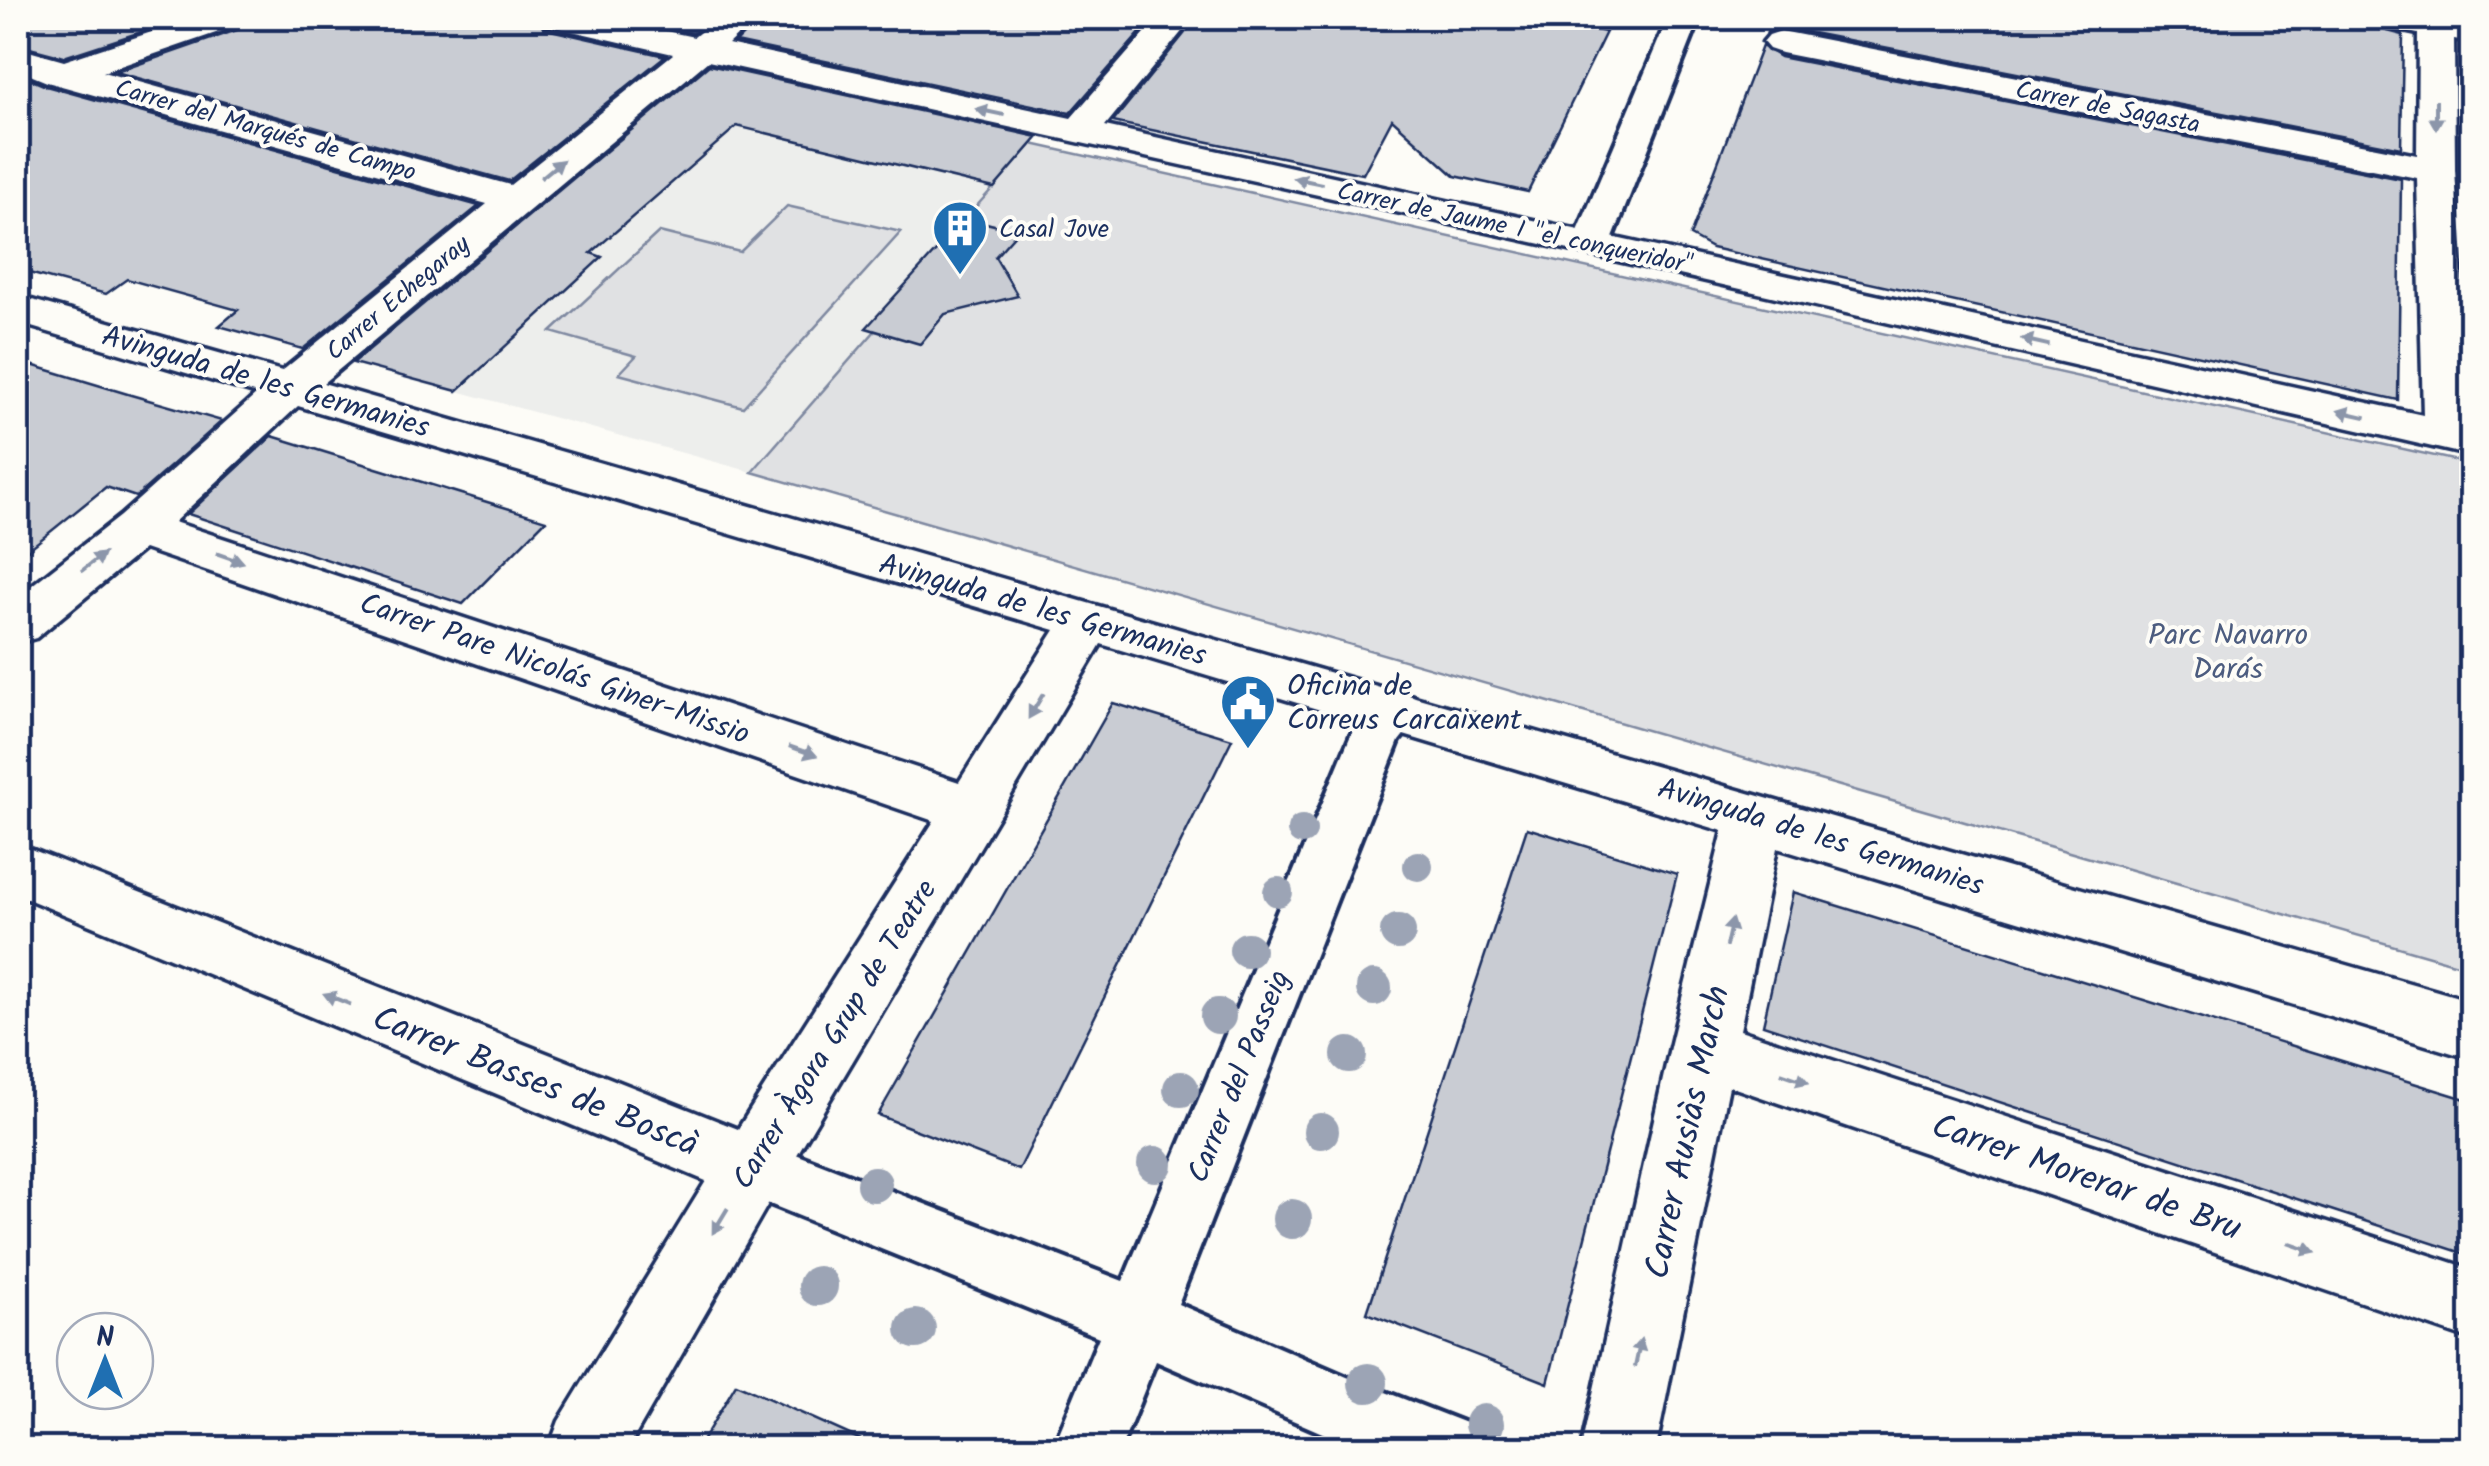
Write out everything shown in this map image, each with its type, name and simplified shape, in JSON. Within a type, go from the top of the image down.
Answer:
[{"type":"street","points":[[18,90],[228,18]]},
{"type":"street","name":"Carrer de Jaume I \"el conqueridor\"","points":[[558,18],[1592,243],[2460,438]]},
{"type":"street","name":"Carrer Echegaray","points":[[18,624],[137,528],[289,388],[739,18]]},
{"type":"street","points":[[1079,132],[1176,18]]},
{"type":"street","points":[[1592,243],[1684,18]]},
{"type":"street","points":[[2387,18],[2448,25],[2436,170],[2460,438]]},
{"type":"street","name":"Carrer de Sagasta","points":[[1780,42],[2436,170]]},
{"type":"street","name":"Carrer del Marqués de Campo","points":[[18,59],[515,199]]},
{"type":"street","name":"Avinguda de les Germanies","points":[[18,309],[1398,711],[2472,1030]]},
{"type":"street","name":"Carrer Pare Nicolás Giner-Missio","points":[[137,528],[972,810]]},
{"type":"street","name":"Carrer Àgora Grup de Teatre","points":[[586,1448],[752,1167],[1087,623]]},
{"type":"street","name":"Carrer del Passeig","points":[[1087,1448],[1378,730],[1398,711]]},
{"type":"street","name":"Carrer Ausiàs March","points":[[1618,1448],[1755,817]]},
{"type":"street","name":"Carrer Basses de Boscà","points":[[18,870],[1139,1320],[1339,1408],[1444,1448]]},
{"type":"street","name":"Carrer Morerar de Bru","points":[[1702,1047],[2472,1305]]},
{"type":"shaded area","points":[[708,70],[1032,144],[866,328],[875,331],[752,472],[359,364]]},
{"type":"green space","name":"Parc Navarro Darás","points":[[1032,144],[2471,464],[2471,968],[752,472],[875,331],[920,343],[1017,231],[966,218]]},
{"type":"green space","points":[[787,206],[901,232],[743,407],[619,374],[636,356],[551,332],[659,232],[740,252]]},
{"type":"building","points":[[18,18],[184,18],[64,57],[18,45]]},
{"type":"building","points":[[248,18],[537,18],[545,29],[665,56],[509,181],[116,72],[240,29]]},
{"type":"building","points":[[620,18],[713,18],[693,33]]},
{"type":"building","points":[[760,18],[1153,18],[1070,113],[736,42]]},
{"type":"building","points":[[1197,18],[1532,18],[1606,32],[1528,192],[1455,176],[1392,119],[1363,174],[1113,122]]},
{"type":"building","points":[[1772,18],[2319,18],[2372,27],[2403,35],[2401,148],[1782,27],[1767,32]]},
{"type":"building","points":[[1762,46],[1780,57],[2401,179],[2398,400],[1712,248],[1690,236]]},
{"type":"building","points":[[709,65],[1038,137],[994,188],[737,126],[591,253],[602,257],[457,391],[353,363]]},
{"type":"building","points":[[18,74],[46,86],[479,206],[303,349],[219,326],[238,310],[127,279],[106,294],[18,270]]},
{"type":"building","name":"Casal Jove","points":[[966,218],[1018,231],[995,257],[1018,296],[945,314],[920,344],[866,328]]},
{"type":"building","points":[[18,361],[222,421],[136,497],[106,487],[18,558]]},
{"type":"building","points":[[272,436],[546,520],[463,604],[188,514]]},
{"type":"building","points":[[1113,703],[1232,739],[1019,1170],[878,1115]]},
{"type":"building","points":[[1527,828],[1677,874],[1548,1383],[1367,1313]]},
{"type":"building","points":[[1793,892],[2472,1101],[2472,1256],[1763,1025]]},
{"type":"building","points":[[736,1384],[879,1448],[698,1448]]},
{"type":"place","name":"Casal Jove","points":[[960,277]]},
{"type":"place","name":"Oficina de Correus Carcaixent","points":[[1248,751]]}]
